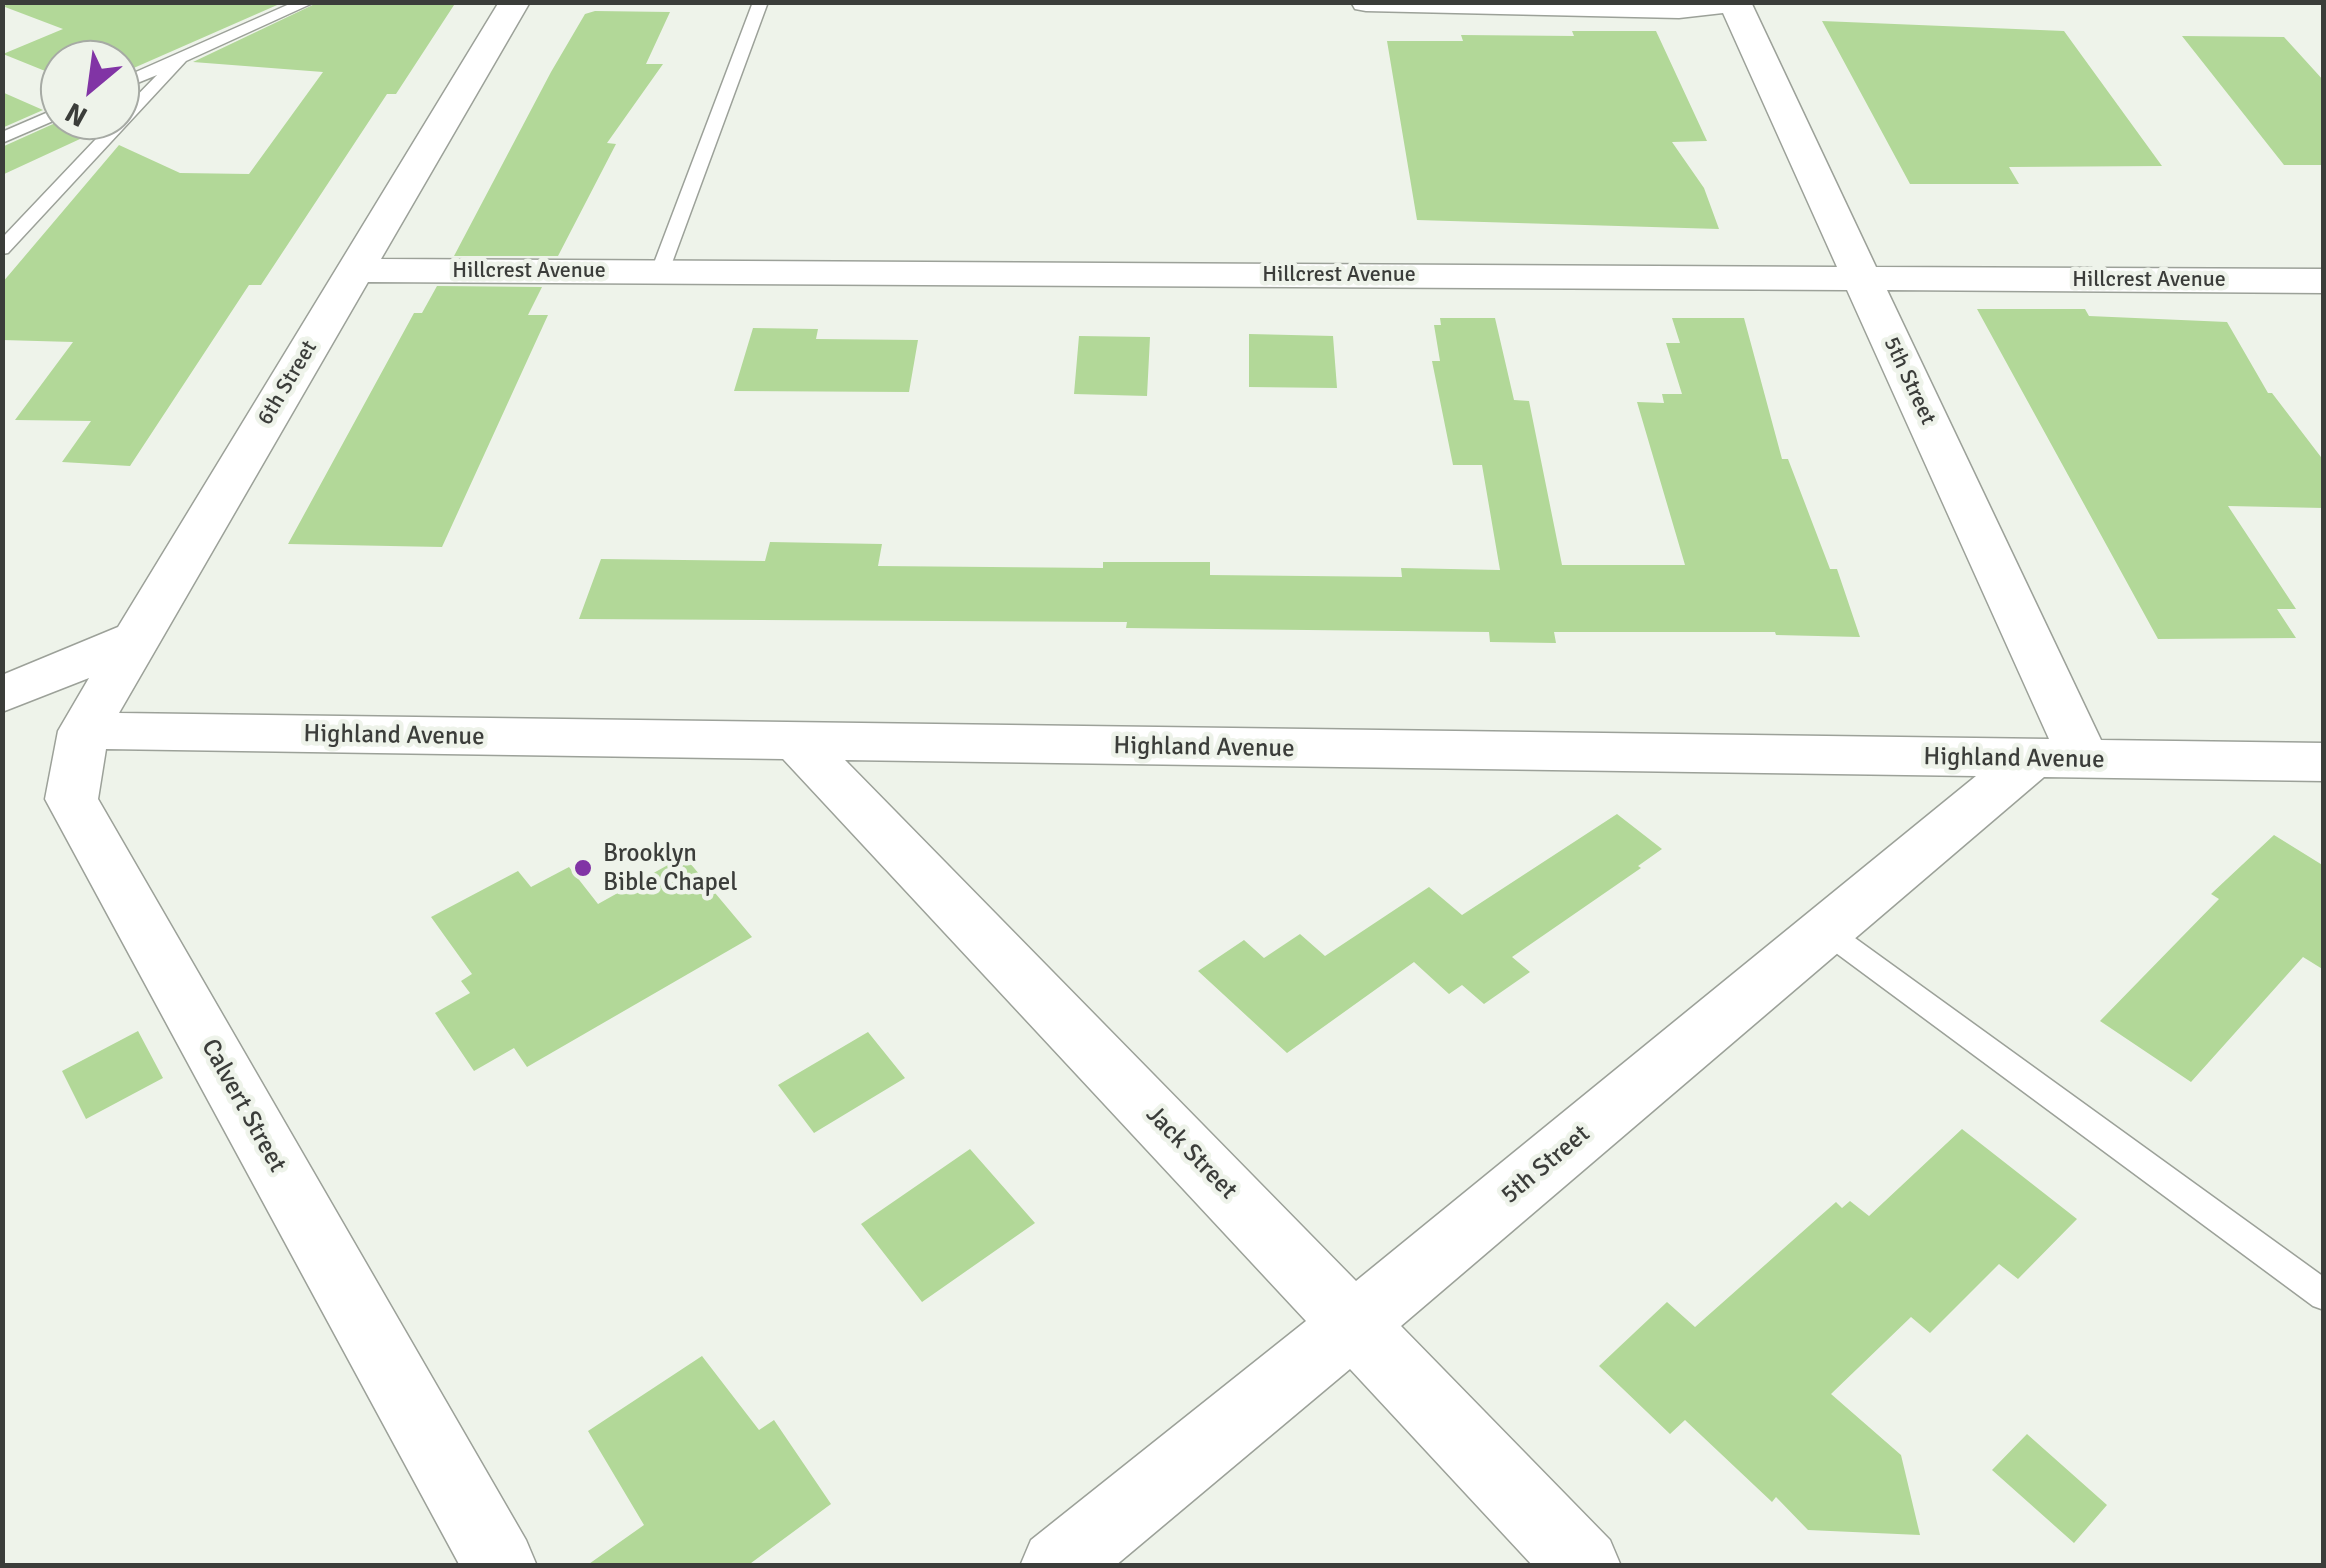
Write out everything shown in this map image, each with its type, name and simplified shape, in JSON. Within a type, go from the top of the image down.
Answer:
[{"type":"street","name":"6th Street","points":[[134,639],[515,2]]},
{"type":"street","points":[[1366,2],[1680,9],[1735,3]]},
{"type":"street","name":"5th Street","points":[[1057,1566],[1827,932],[2057,760],[1862,278],[1735,3]]},
{"type":"street","name":"Hillcrest Avenue","points":[[355,270],[2324,281]]},
{"type":"street","points":[[2,696],[134,639]]},
{"type":"street","name":"Calvert Street","points":[[134,639],[84,731],[71,799],[500,1566]]},
{"type":"street","name":"Highland Avenue","points":[[84,731],[2324,762]]},
{"type":"street","name":"Jack Street","points":[[797,742],[1584,1566]]},
{"type":"lane","points":[[140,77],[308,2]]},
{"type":"lane","points":[[660,272],[761,2]]},
{"type":"lane","points":[[2,249],[182,58]]},
{"type":"lane","points":[[2,138],[40,121]]},
{"type":"lane","points":[[1827,932],[2324,1296]]},
{"type":"building","points":[[6,2],[284,2],[140,65],[140,40],[40,40],[40,69],[3,54],[63,29],[5,7]]},
{"type":"building","points":[[319,2],[456,2],[396,94],[387,94],[261,285],[249,285],[130,466],[62,462],[91,421],[15,420],[73,342],[2,340],[2,283],[119,145],[180,173],[249,174],[323,72],[193,62]]},
{"type":"building","points":[[670,12],[646,64],[663,64],[607,143],[616,144],[558,256],[454,256],[551,72],[585,14]]},
{"type":"building","points":[[1822,21],[2064,31],[2162,166],[2009,167],[2019,184],[1910,184]]},
{"type":"building","points":[[1572,31],[1656,31],[1707,141],[1672,142],[1704,188],[1719,229],[1417,220],[1387,41],[1463,41],[1461,35],[1574,36]]},
{"type":"building","points":[[2182,36],[2284,37],[2324,81],[2324,165],[2284,165]]},
{"type":"building","points":[[2,92],[40,109],[40,111],[2,128]]},
{"type":"building","points":[[40,130],[40,140],[78,140],[2,175],[2,147]]},
{"type":"building","points":[[437,286],[542,287],[528,315],[548,315],[442,547],[288,544],[414,313],[422,313]]},
{"type":"building","points":[[1977,309],[2085,309],[2089,316],[2227,322],[2268,393],[2272,393],[2324,461],[2324,508],[2228,506],[2296,609],[2277,609],[2296,638],[2158,639]]},
{"type":"building","points":[[1440,318],[1495,318],[1514,400],[1529,401],[1562,565],[1685,565],[1637,402],[1664,403],[1662,394],[1682,394],[1666,343],[1680,343],[1672,318],[1744,318],[1782,459],[1788,459],[1830,569],[1837,569],[1860,637],[1775,632],[1554,632],[1556,643],[1490,642],[1489,632],[1126,628],[1127,622],[579,619],[601,559],[765,561],[770,542],[882,544],[878,566],[1103,568],[1103,562],[1210,562],[1210,575],[1402,577],[1401,568],[1500,570],[1482,465],[1453,465],[1432,361],[1440,361],[1434,325],[1441,325]]},
{"type":"building","points":[[753,328],[818,329],[816,339],[918,340],[909,392],[734,391]]},
{"type":"building","points":[[1249,334],[1333,336],[1337,388],[1249,387]]},
{"type":"building","points":[[1079,336],[1150,337],[1147,396],[1074,394]]},
{"type":"building","points":[[1617,814],[1662,849],[1638,866],[1641,868],[1512,957],[1530,972],[1484,1004],[1462,985],[1449,994],[1414,962],[1287,1053],[1198,971],[1244,940],[1264,958],[1300,934],[1325,956],[1429,887],[1462,915]]},
{"type":"building","points":[[2274,835],[2324,866],[2324,970],[2303,957],[2191,1082],[2100,1021],[2219,899],[2211,894]]},
{"type":"building","points":[[684,856],[752,937],[527,1067],[514,1048],[474,1071],[435,1013],[470,993],[461,981],[472,974],[431,917],[518,871],[531,887],[569,867],[598,904]]},
{"type":"building","points":[[138,1031],[163,1078],[86,1119],[62,1071]]},
{"type":"building","points":[[868,1032],[905,1078],[814,1133],[778,1085]]},
{"type":"building","points":[[1962,1129],[2077,1219],[2018,1279],[1999,1264],[1930,1333],[1911,1317],[1831,1394],[1901,1455],[1920,1535],[1808,1530],[1776,1497],[1772,1502],[1685,1420],[1670,1434],[1599,1366],[1667,1302],[1695,1327],[1836,1202],[1842,1208],[1850,1201],[1869,1216]]},
{"type":"building","points":[[970,1149],[1035,1223],[922,1302],[861,1224]]},
{"type":"building","points":[[702,1356],[759,1430],[774,1420],[831,1504],[747,1566],[586,1566],[644,1525],[588,1431]]},
{"type":"building","points":[[2027,1434],[2107,1505],[2074,1543],[1992,1470]]},
{"type":"place","name":"Brooklyn Bible Chapel","points":[[583,868]]}]
